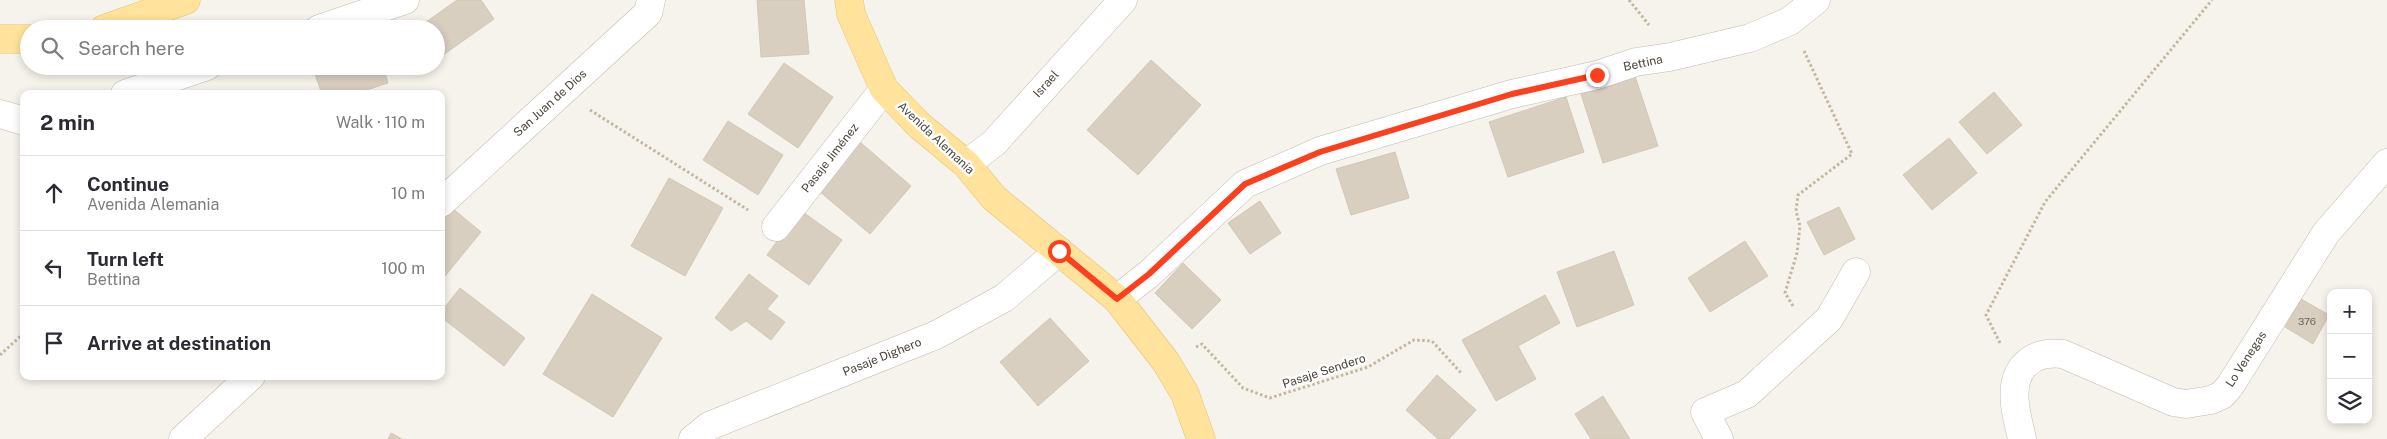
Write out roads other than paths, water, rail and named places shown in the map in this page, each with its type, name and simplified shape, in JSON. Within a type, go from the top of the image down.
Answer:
[{"type":"main road","points":[[129,20],[186,0]]},
{"type":"main road","name":"Avenida Alemania","points":[[849,0],[851,14],[884,89],[920,126],[966,164],[994,198],[1117,299],[1166,362],[1185,394],[1201,439]]},
{"type":"main road","points":[[0,39],[20,39]]},
{"type":"street","points":[[346,20],[405,0]]},
{"type":"street","name":"San Juan de Dios","points":[[445,199],[648,13],[651,0]]},
{"type":"street","name":"Israel","points":[[966,164],[994,143],[1122,0]]},
{"type":"street","name":"Bettina","points":[[1117,299],[1149,274],[1245,184],[1320,152],[1512,94],[1597,75],[1636,62],[1670,57],[1750,38],[1790,20],[1816,0]]},
{"type":"street","points":[[137,90],[181,75]]},
{"type":"street","name":"Pasaje Jiménez","points":[[776,227],[884,89]]},
{"type":"street","points":[[0,114],[20,120]]},
{"type":"street","name":"Lo Venegas","points":[[2022,439],[2014,403],[2018,380],[2026,363],[2036,355],[2049,352],[2063,354],[2173,402],[2198,403],[2222,395],[2230,386],[2326,233],[2387,163]]},
{"type":"street","name":"Pasaje Dighero","points":[[692,439],[710,426],[936,335],[1004,298],[1059,251]]},
{"type":"street","points":[[1719,439],[1705,412],[1747,394],[1829,319],[1856,272]]},
{"type":"street","points":[[183,439],[247,380]]}]
